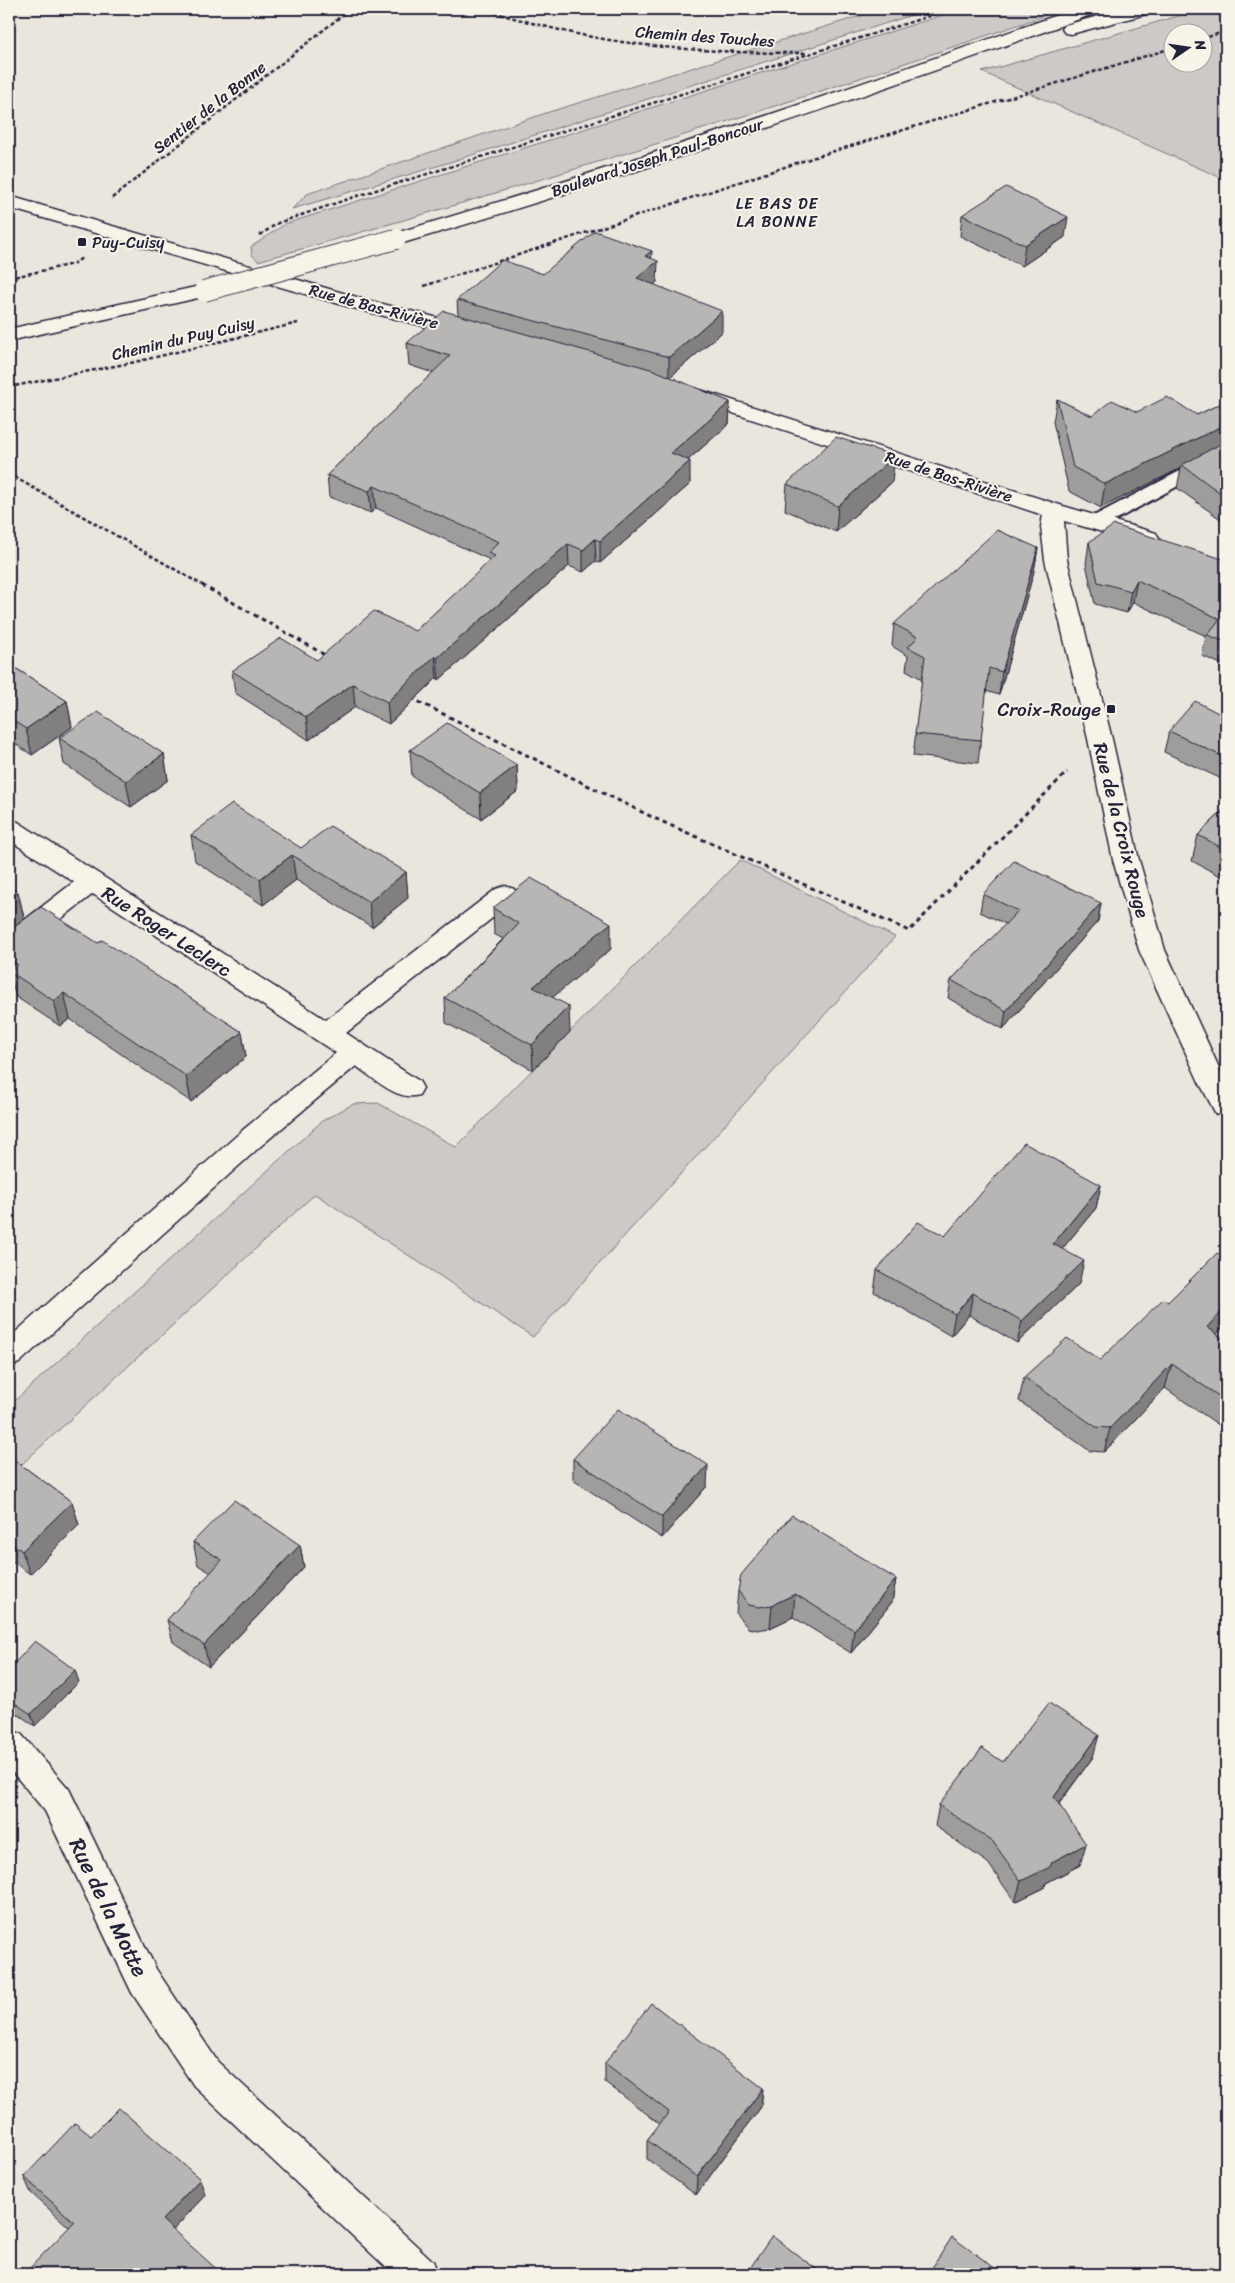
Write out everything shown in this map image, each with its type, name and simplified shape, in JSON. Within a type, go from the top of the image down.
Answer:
[{"type":"street","name":"Boulevard Joseph Paul-Boncour","points":[[9,335],[204,291],[483,214],[918,72],[1090,9]]},
{"type":"street","name":"Boulevard Joseph Paul-Boncour","points":[[918,72],[1144,9]]},
{"type":"street","name":"Rue de Bas-Rivière","points":[[9,202],[221,262],[360,304],[490,338]]},
{"type":"street","name":"Rue de Bas-Rivière","points":[[678,389],[1055,511],[1170,544]]},
{"type":"street","name":"Rue de la Croix Rouge","points":[[1055,511],[1052,527],[1056,560],[1100,739],[1126,860],[1152,950],[1219,1081],[1226,1107]]},
{"type":"street","name":"Rue Roger Leclerc","points":[[9,828],[410,1088]]},
{"type":"street","points":[[9,945],[91,882]]},
{"type":"street","points":[[326,1034],[505,895]]},
{"type":"street","points":[[9,1355],[253,1136],[355,1052]]},
{"type":"street","name":"Rue de la Motte","points":[[9,1744],[57,1800],[144,1981],[206,2074],[420,2274]]},
{"type":"lane","points":[[1097,522],[1226,454]]},
{"type":"path","name":"Sentier de la Bonne","points":[[81,223],[350,9]]},
{"type":"path","name":"Chemin des Touches","points":[[481,9],[593,37],[641,44],[681,49],[766,54],[810,53]]},
{"type":"path","points":[[221,262],[278,223],[952,9]]},
{"type":"path","points":[[1212,36],[1226,31]]},
{"type":"path","points":[[423,286],[815,157],[1162,51]]},
{"type":"path","points":[[9,278],[73,264],[104,245],[115,232]]},
{"type":"path","name":"Chemin du Puy Cuisy","points":[[9,387],[135,362],[333,314],[360,304]]},
{"type":"path","points":[[9,474],[329,658]]},
{"type":"path","points":[[408,697],[654,818],[909,930],[1100,739]]},
{"type":"shaded area","points":[[883,9],[931,9],[428,169],[292,209],[307,194],[549,112]]},
{"type":"shaded area","points":[[962,9],[1064,9],[764,110],[562,173],[258,261],[252,255],[251,247],[285,224]]},
{"type":"shaded area","points":[[1203,9],[1226,9],[1226,180],[982,72]]},
{"type":"shaded area","points":[[740,860],[895,937],[533,1337],[315,1194],[9,1476],[9,1406],[322,1121],[353,1104],[378,1103],[456,1147]]},
{"type":"building","points":[[1006,187],[1068,217],[1025,245],[962,215]]},
{"type":"building","points":[[595,231],[652,251],[645,256],[658,261],[637,278],[722,311],[669,357],[457,300],[502,260],[543,274]]},
{"type":"building","points":[[444,311],[654,370],[730,402],[671,453],[690,461],[600,541],[595,539],[583,550],[568,544],[437,658],[435,656],[387,702],[353,684],[306,717],[232,671],[281,638],[317,660],[374,611],[415,631],[495,556],[488,553],[499,542],[374,486],[369,491],[327,475],[450,356],[407,343]]},
{"type":"building","points":[[1167,397],[1197,415],[1226,401],[1226,424],[1105,484],[1073,467],[1057,399],[1092,416],[1112,400],[1137,412]]},
{"type":"building","points":[[836,437],[895,456],[838,506],[787,484]]},
{"type":"building","points":[[1226,441],[1226,497],[1182,465]]},
{"type":"building","points":[[1114,525],[1226,560],[1226,642],[1207,635],[1220,619],[1137,580],[1131,591],[1098,582],[1089,542]]},
{"type":"building","points":[[997,530],[1038,548],[1002,672],[989,668],[981,740],[915,734],[925,656],[908,647],[918,637],[894,624]]},
{"type":"building","points":[[9,664],[67,701],[26,729],[9,718]]},
{"type":"building","points":[[1195,701],[1226,717],[1226,758],[1169,731]]},
{"type":"building","points":[[98,712],[164,754],[126,781],[59,738]]},
{"type":"building","points":[[447,723],[517,765],[480,793],[410,750]]},
{"type":"building","points":[[232,804],[301,848],[330,826],[406,872],[369,902],[292,855],[260,879],[191,835]]},
{"type":"building","points":[[1226,808],[1226,850],[1198,835]]},
{"type":"building","points":[[1014,861],[1101,903],[1006,1011],[951,980],[1018,911],[983,894]]},
{"type":"building","points":[[531,878],[611,923],[533,987],[569,1006],[532,1045],[445,998],[519,924],[493,908]]},
{"type":"building","points":[[9,886],[18,892],[9,900]]},
{"type":"building","points":[[41,907],[98,943],[102,940],[242,1032],[186,1076],[64,993],[54,1001],[9,971],[18,965],[9,959],[9,929]]},
{"type":"building","points":[[1024,1143],[1101,1185],[1053,1244],[1084,1261],[1022,1321],[973,1293],[955,1314],[877,1270],[918,1222],[945,1236]]},
{"type":"building","points":[[1217,1253],[1226,1259],[1226,1307],[1207,1327],[1226,1341],[1226,1401],[1172,1364],[1110,1428],[1096,1427],[1024,1377],[1067,1338],[1100,1360],[1163,1299],[1168,1302]]},
{"type":"building","points":[[618,1409],[708,1465],[662,1517],[573,1459]]},
{"type":"building","points":[[9,1456],[72,1502],[22,1551],[9,1541]]},
{"type":"building","points":[[234,1500],[300,1545],[204,1645],[167,1620],[222,1560],[193,1542]]},
{"type":"building","points":[[792,1515],[896,1579],[854,1630],[795,1594],[772,1605],[759,1607],[749,1605],[738,1591],[741,1575]]},
{"type":"building","points":[[35,1641],[75,1670],[31,1714],[9,1699],[9,1669]]},
{"type":"building","points":[[1049,1703],[1099,1735],[1054,1797],[1086,1844],[1052,1862],[1050,1867],[1021,1881],[993,1842],[939,1805],[982,1748],[1003,1762]]},
{"type":"building","points":[[651,2003],[763,2088],[697,2177],[647,2140],[669,2112],[605,2063]]},
{"type":"building","points":[[119,2108],[200,2179],[162,2220],[222,2274],[24,2274],[74,2222],[24,2177],[75,2123],[91,2136]]},
{"type":"building","points":[[772,2236],[823,2274],[746,2274]]},
{"type":"building","points":[[952,2237],[1003,2274],[928,2274]]},
{"type":"place","name":"Puy-Cuisy","points":[[82,242]]},
{"type":"place","name":"Croix-Rouge","points":[[1111,709]]},
{"type":"district","name":"LE BAS DE LA BONNE","points":[[777,212]]}]
